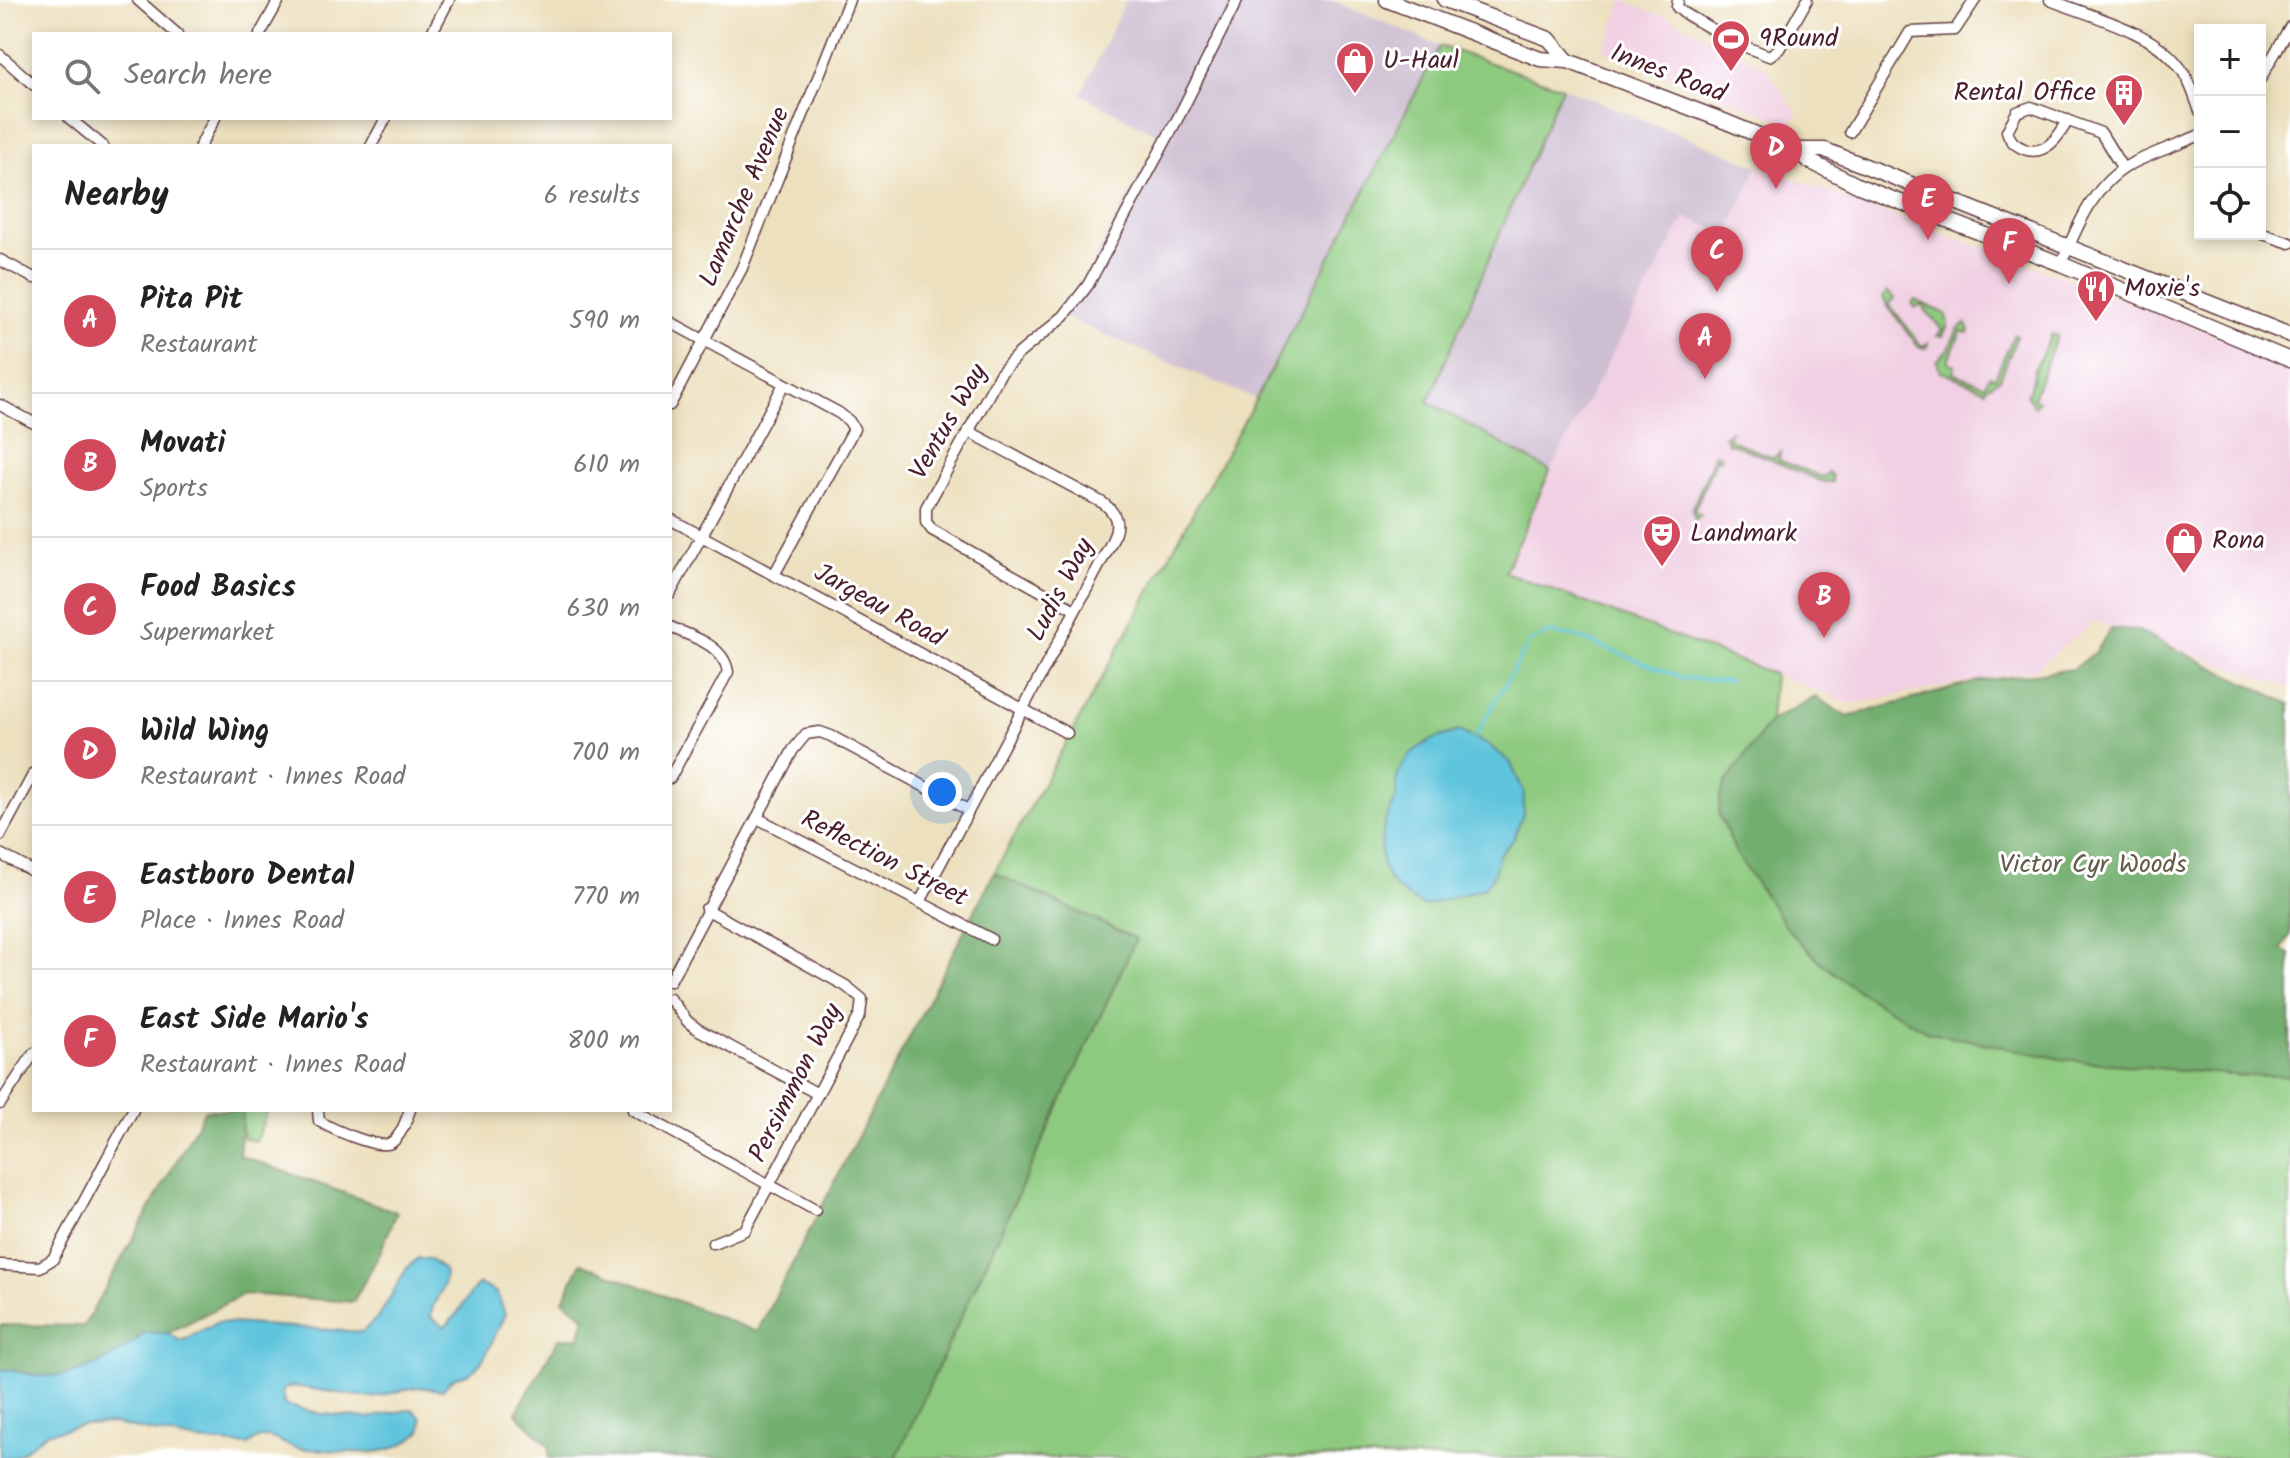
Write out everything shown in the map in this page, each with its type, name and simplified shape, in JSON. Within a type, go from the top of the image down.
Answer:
[{"type":"main road","name":"Innes Road","points":[[1387,0],[1540,59],[1568,61],[1795,150],[1825,170],[1859,186],[2061,264],[2290,360]]},
{"type":"main road","name":"Innes Road","points":[[1445,0],[1549,39],[1568,61]]},
{"type":"main road","name":"Innes Road","points":[[1795,150],[1825,150],[2290,335]]},
{"type":"street","points":[[138,0],[175,32]]},
{"type":"street","points":[[261,32],[279,0]]},
{"type":"street","points":[[432,32],[449,0]]},
{"type":"street","name":"Lamarche Avenue","points":[[672,401],[751,247],[849,0]]},
{"type":"street","name":"Ventus Way","points":[[1075,610],[935,533],[927,525],[925,516],[929,501],[1008,364],[1061,319],[1088,285],[1237,0]]},
{"type":"street","points":[[1678,0],[1680,11],[1736,43],[1769,56],[1779,49],[1807,0]]},
{"type":"street","points":[[1850,132],[1910,32],[1955,30],[1975,0]]},
{"type":"street","points":[[2050,0],[2158,45],[2182,70],[2194,97]]},
{"type":"street","points":[[2266,69],[2290,27]]},
{"type":"street","points":[[2,61],[32,84]]},
{"type":"street","points":[[2068,120],[2063,130],[2042,151],[2032,152],[2016,145],[2007,131],[2017,112],[2031,107],[2068,120],[2101,133],[2123,169]]},
{"type":"street","points":[[71,120],[101,144]]},
{"type":"street","points":[[201,144],[214,120]]},
{"type":"street","points":[[372,144],[385,120]]},
{"type":"street","points":[[2061,264],[2098,192],[2123,169],[2194,138]]},
{"type":"street","points":[[2266,235],[2290,243]]},
{"type":"street","points":[[0,260],[32,277]]},
{"type":"street","points":[[672,323],[839,413],[854,429],[775,573]]},
{"type":"street","points":[[672,590],[784,384]]},
{"type":"street","points":[[0,405],[32,422]]},
{"type":"street","name":"Ludis Way","points":[[920,902],[1118,526],[1116,516],[1100,501],[968,431]]},
{"type":"street","name":"Jargeau Road","points":[[672,520],[1067,733]]},
{"type":"street","points":[[672,628],[721,653],[727,662],[728,672],[672,774]]},
{"type":"street","points":[[672,977],[799,740],[812,732],[831,736],[968,810]]},
{"type":"street","points":[[0,836],[32,777]]},
{"type":"street","name":"Reflection Street","points":[[757,818],[991,939]]},
{"type":"street","points":[[0,854],[32,871]]},
{"type":"street","name":"Persimmon Way","points":[[706,909],[846,986],[862,999],[860,1015],[745,1230],[713,1243]]},
{"type":"street","points":[[672,1001],[699,1030],[818,1094]]},
{"type":"street","points":[[0,1104],[32,1056]]},
{"type":"street","points":[[0,1265],[40,1267],[53,1259],[132,1112]]},
{"type":"street","points":[[318,1112],[319,1121],[331,1128],[382,1146],[399,1135],[409,1112]]},
{"type":"street","points":[[637,1112],[815,1210]]},
{"type":"shaded area","points":[[1126,0],[1331,0],[1440,46],[1256,399],[1056,314],[1084,279],[1161,137],[1081,94]]},
{"type":"shaded area","points":[[1623,0],[1667,16],[1766,67],[1797,113],[1791,124],[1604,50]]},
{"type":"shaded area","points":[[1562,87],[1758,166],[1727,234],[1685,217],[1550,471],[1428,403]]},
{"type":"shaded area","points":[[1758,166],[2184,321],[2290,367],[2290,688],[2095,621],[2036,669],[1852,704],[1504,572],[1550,471],[1685,216],[1727,233]]},
{"type":"green space","points":[[1440,46],[1562,87],[1428,402],[1550,471],[1505,572],[1774,674],[1770,721],[1725,784],[1789,931],[1822,963],[1858,991],[1926,1031],[2061,1059],[2244,1076],[2290,1076],[2290,1458],[896,1458],[1136,939],[994,873],[1256,399]]},
{"type":"green space","points":[[1887,291],[1895,299],[1889,304],[1922,346],[1928,343],[1927,348],[1919,347],[1886,304],[1883,297]]},
{"type":"green space","points":[[1915,300],[1946,314],[1948,325],[1943,336],[1937,336],[1942,330],[1921,304],[1915,308],[1912,303]]},
{"type":"green space","points":[[1966,323],[1970,330],[1968,333],[1961,331],[1948,362],[1955,365],[1953,373],[1985,385],[1989,376],[1995,378],[2014,334],[2017,336],[2000,379],[1986,390],[1940,371],[1937,361],[1949,348],[1958,329]]},
{"type":"green space","points":[[2052,334],[2057,336],[2033,398],[2039,401],[2034,406],[2026,394]]},
{"type":"green space","points":[[1730,431],[1729,439],[1774,458],[1780,452],[1779,460],[1824,478],[1828,472],[1832,482],[1823,482],[1728,444],[1724,435]]},
{"type":"green space","points":[[1715,454],[1721,455],[1720,460],[1716,459],[1694,511],[1701,515],[1695,520],[1692,509]]},
{"type":"green space","name":"Victor Cyr Woods","points":[[2110,629],[2136,630],[2290,704],[2290,935],[2282,950],[2290,954],[2290,1076],[2244,1076],[2061,1059],[1926,1031],[1858,991],[1822,963],[1789,931],[1736,853],[1719,814],[1725,784],[1770,721],[1816,697],[1847,717],[1979,681],[2073,669],[2096,652]]},
{"type":"green space","points":[[994,873],[1136,939],[896,1458],[549,1458],[549,1446],[516,1413],[559,1338],[579,1338],[585,1317],[563,1300],[581,1263],[757,1332]]},
{"type":"green space","points":[[204,1112],[243,1112],[239,1155],[397,1212],[379,1255],[353,1302],[244,1294],[168,1333],[144,1333],[110,1358],[85,1370],[43,1376],[0,1369],[0,1325],[84,1326]]},
{"type":"green space","points":[[243,1112],[267,1112],[256,1141],[244,1138]]},
{"type":"water","points":[[1459,731],[1489,745],[1510,762],[1524,792],[1523,814],[1513,840],[1499,855],[1493,876],[1484,888],[1424,906],[1400,892],[1386,875],[1381,854],[1384,826],[1395,801],[1396,780],[1408,757],[1429,741]]},
{"type":"water","points":[[418,1258],[429,1259],[444,1270],[444,1284],[431,1317],[444,1327],[479,1284],[497,1293],[505,1314],[487,1352],[474,1370],[456,1377],[443,1390],[416,1387],[372,1398],[292,1386],[282,1390],[284,1405],[322,1414],[368,1418],[412,1409],[422,1418],[421,1431],[399,1446],[376,1452],[352,1452],[298,1448],[267,1437],[248,1445],[198,1441],[114,1424],[84,1425],[46,1433],[12,1458],[0,1458],[0,1369],[43,1376],[71,1374],[110,1358],[144,1333],[168,1333],[181,1341],[218,1322],[362,1332],[380,1315],[407,1268]]},
{"type":"waterway","points":[[1475,737],[1529,642],[1549,633],[1577,637],[1683,678],[1730,681]]},
{"type":"place","name":"9Round","points":[[1731,73]]},
{"type":"place","name":"U-Haul","points":[[1355,95]]},
{"type":"place","name":"Rental Office","points":[[2124,127]]},
{"type":"place","name":"Wild Wing","points":[[1776,189]]},
{"type":"place","name":"Eastboro Dental","points":[[1928,240]]},
{"type":"place","name":"East Side Mario's","points":[[2009,284]]},
{"type":"place","name":"Food Basics","points":[[1717,292]]},
{"type":"place","name":"Moxie's","points":[[2096,323]]},
{"type":"place","name":"Pita Pit","points":[[1705,379]]},
{"type":"place","name":"Landmark","points":[[1662,568]]},
{"type":"place","name":"Rona","points":[[2184,575]]},
{"type":"place","name":"Movati","points":[[1824,638]]}]
